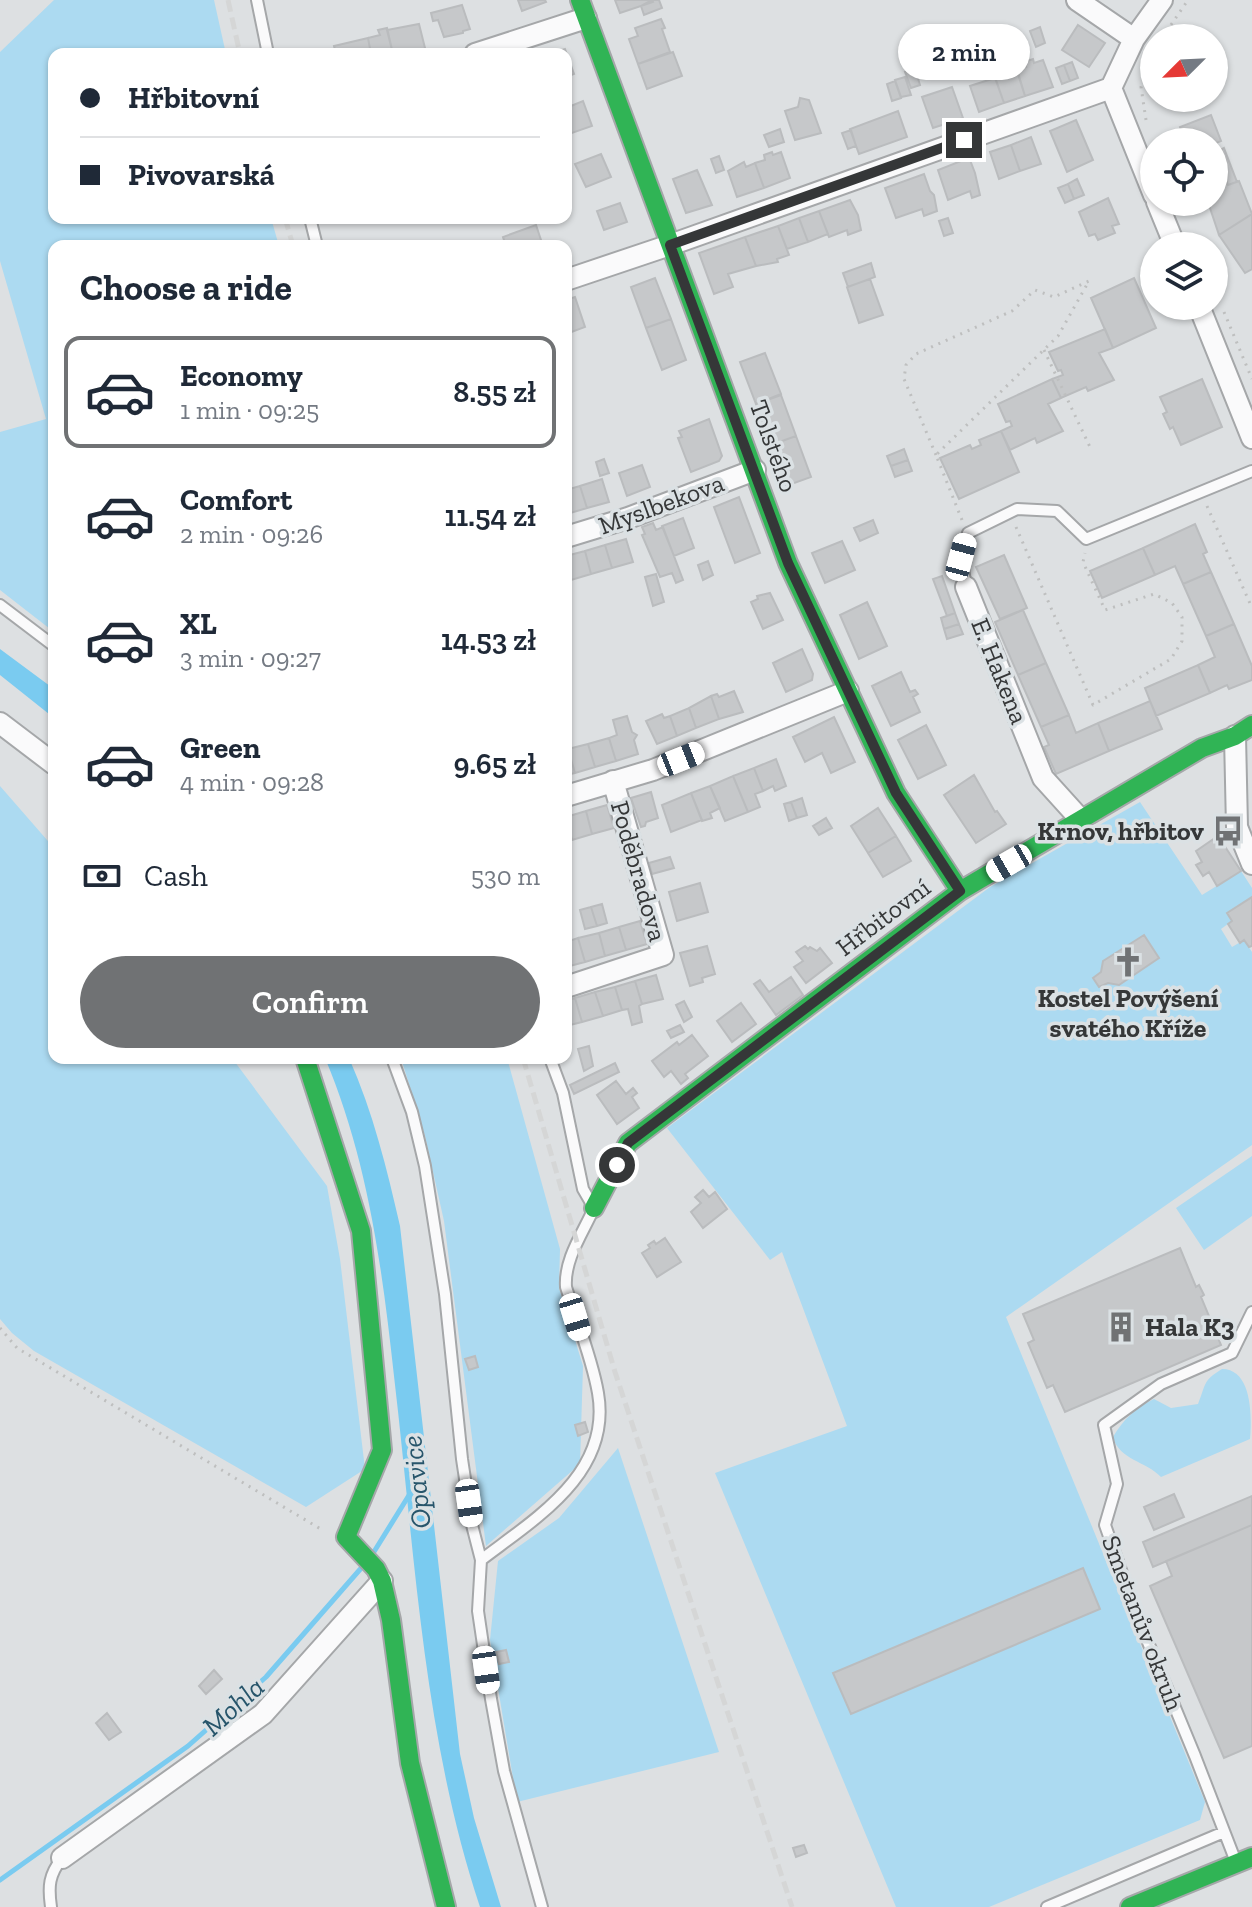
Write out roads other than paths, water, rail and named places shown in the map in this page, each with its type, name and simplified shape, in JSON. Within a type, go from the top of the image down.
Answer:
[{"type":"street","points":[[1077,0],[1134,39]]},
{"type":"street","points":[[572,278],[1111,88],[1134,39],[1162,0]]},
{"type":"street","points":[[489,48],[583,9]]},
{"type":"street","name":"Tolstého","points":[[583,9],[788,563],[896,793],[960,891]]},
{"type":"street","points":[[1111,88],[1140,160]]},
{"type":"street","points":[[1205,320],[1252,438]]},
{"type":"street","name":"Myslbekova","points":[[572,535],[628,518],[755,470]]},
{"type":"street","name":"E. Hakena","points":[[966,587],[1043,778],[1081,820]]},
{"type":"street","points":[[572,794],[653,770],[848,691]]},
{"type":"street","points":[[0,723],[48,759]]},
{"type":"street","points":[[1244,730],[1237,827],[1252,864]]},
{"type":"street","name":"Hřbitovní","points":[[594,1208],[628,1143],[960,891],[1202,748],[1244,730]]},
{"type":"street","name":"Poděbradova","points":[[572,985],[663,955],[613,781]]},
{"type":"street","points":[[307,1064],[361,1231],[382,1450],[350,1542],[379,1575],[391,1620],[410,1763],[446,1907]]},
{"type":"street","points":[[62,1858],[263,1714],[379,1575]]},
{"type":"street","points":[[1130,1907],[1244,1860]]},
{"type":"lane","points":[[257,0],[267,48]]},
{"type":"lane","name":"E. Hakena","points":[[966,587],[961,557],[968,533],[1017,509],[1057,511],[1086,539],[1252,471]]},
{"type":"lane","points":[[0,605],[48,641]]},
{"type":"lane","points":[[394,1064],[412,1112],[425,1166],[445,1294],[462,1459],[481,1560],[478,1611],[491,1699],[504,1771],[542,1907]]},
{"type":"lane","points":[[481,1560],[548,1508],[580,1475],[593,1450],[600,1422],[598,1391],[565,1276],[569,1260],[594,1208],[583,1189],[563,1093],[552,1064]]},
{"type":"lane","name":"Smetanův okruh","points":[[1244,1860],[1224,1832],[1138,1618],[1105,1525],[1117,1484],[1104,1425],[1161,1384],[1232,1353],[1252,1312]]},
{"type":"lane","points":[[1047,1907],[1224,1832]]},
{"type":"lane","points":[[51,1907],[49,1885],[52,1871],[62,1858]]},
{"type":"water","points":[[0,649],[48,685],[48,713],[0,675]]},
{"type":"water","name":"Opavice","points":[[327,1064],[352,1064],[358,1078],[400,1226],[460,1754],[474,1818],[501,1907],[480,1907],[445,1777],[415,1577],[378,1254],[363,1175]]},
{"type":"waterway","name":"Mohla","points":[[372,1555],[411,1492]]},
{"type":"waterway","name":"Mohla","points":[[0,1880],[188,1746],[266,1677],[363,1566]]},
{"type":"railway","points":[[228,0],[239,48]]},
{"type":"railway","points":[[287,224],[291,240]]},
{"type":"railway","points":[[525,1064],[615,1372],[792,1907]]},
{"type":"place","name":"Krnov, hřbitov","points":[[1228,831]]},
{"type":"place","name":"Kostel Povýšení svatého Kříže","points":[[1128,962]]},
{"type":"place","name":"Hala K3","points":[[1121,1327]]}]
